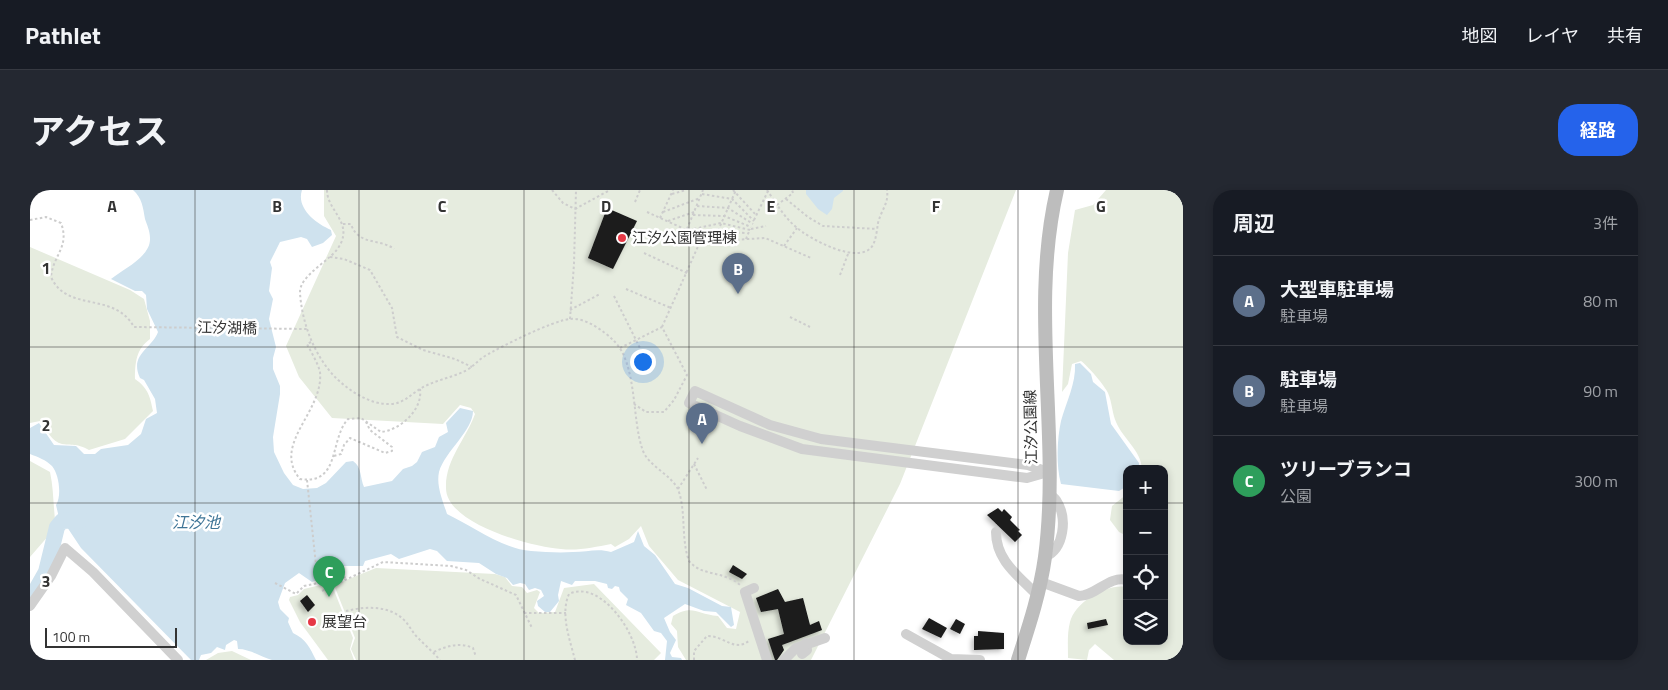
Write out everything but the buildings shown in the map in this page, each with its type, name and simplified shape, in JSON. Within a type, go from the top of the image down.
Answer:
[{"type":"main road","name":"江汐公園線","points":[[1018,660],[1039,588],[1045,557],[1048,492],[1047,288],[1051,231],[1058,190]]},
{"type":"street","points":[[695,392],[770,425],[821,439],[1028,464],[1048,472],[1027,478],[821,452],[780,442],[690,403],[695,392]]},
{"type":"street","points":[[996,532],[998,549],[1005,562],[1039,588],[1085,596],[1118,578],[1123,579]]},
{"type":"street","points":[[30,606],[51,576],[65,548],[93,572],[178,660]]},
{"type":"street","points":[[750,590],[758,630],[767,660]]},
{"type":"street","points":[[906,634],[928,648],[951,659],[980,660]]},
{"type":"street","points":[[784,660],[790,652],[806,643],[825,638]]},
{"type":"street","points":[[802,654],[807,650],[806,643]]},
{"type":"street","points":[[925,659],[928,648]]},
{"type":"path","points":[[327,190],[329,204],[343,224],[342,242],[330,257],[301,285],[300,292],[307,329],[331,373],[346,386],[364,397],[389,404],[406,400],[420,389],[472,367],[483,357],[514,341],[570,319],[596,327],[609,336],[620,348],[628,370],[644,453],[678,489],[689,561],[700,571],[720,573],[732,578],[750,590]]},
{"type":"path","points":[[552,190],[563,203],[575,209]]},
{"type":"path","points":[[570,319],[576,190]]},
{"type":"path","points":[[575,209],[610,190]]},
{"type":"path","points":[[635,202],[640,190]]},
{"type":"path","points":[[660,218],[673,190]]},
{"type":"path","points":[[672,194],[686,190]]},
{"type":"path","points":[[688,229],[704,190]]},
{"type":"path","points":[[768,190],[777,205],[797,228],[839,251],[848,253],[869,250],[873,245],[888,200],[887,190]]},
{"type":"path","points":[[746,239],[768,190]]},
{"type":"path","points":[[777,205],[793,193],[792,190]]},
{"type":"path","points":[[734,191],[756,215]]},
{"type":"path","points":[[713,242],[732,200],[734,191]]},
{"type":"path","points":[[702,194],[732,200],[753,222]]},
{"type":"path","points":[[663,212],[700,198]]},
{"type":"path","points":[[786,199],[808,217],[823,226],[877,229]]},
{"type":"path","points":[[697,206],[728,208],[753,222]]},
{"type":"path","points":[[647,212],[713,242]]},
{"type":"path","points":[[668,221],[694,212]]},
{"type":"path","points":[[693,215],[724,216],[750,230]]},
{"type":"path","name":"江汐湖橋","points":[[30,220],[46,217],[61,223],[64,239],[63,247],[54,264],[51,278],[58,289],[70,296],[119,309],[128,315],[134,327],[307,329]]},
{"type":"path","points":[[688,229],[721,223],[750,230]]},
{"type":"path","points":[[343,224],[351,224],[354,232],[367,241],[388,245],[394,250]]},
{"type":"path","points":[[700,235],[718,230],[750,230],[766,226]]},
{"type":"path","points":[[784,246],[797,228]]},
{"type":"path","points":[[620,348],[662,327],[700,242],[765,238],[811,258]]},
{"type":"path","points":[[644,253],[687,273]]},
{"type":"path","points":[[840,275],[848,253]]},
{"type":"path","points":[[330,257],[344,259],[370,270],[392,308],[397,337],[423,350],[455,359],[472,367]]},
{"type":"path","points":[[626,289],[671,308]]},
{"type":"path","points":[[570,310],[600,294]]},
{"type":"path","points":[[614,296],[648,364]]},
{"type":"path","points":[[790,317],[810,327]]},
{"type":"path","points":[[634,404],[646,412],[664,412],[674,400],[687,375],[662,327]]},
{"type":"path","points":[[312,341],[307,344],[320,371],[318,394],[290,450],[293,469],[300,479],[320,478],[334,456],[348,419],[361,418],[381,432],[389,431],[415,410],[421,394],[420,389]]},
{"type":"path","points":[[334,456],[341,454],[344,445],[350,438],[385,453],[392,451],[392,447],[366,427],[366,422]]},
{"type":"path","points":[[678,489],[698,458]]},
{"type":"path","points":[[694,464],[707,490]]},
{"type":"path","points":[[307,480],[318,588]]},
{"type":"path","points":[[322,591],[383,562],[451,566],[466,570],[480,579],[516,595],[532,628]]},
{"type":"path","points":[[275,583],[296,594],[304,586],[318,584],[330,579],[349,577]]},
{"type":"path","points":[[575,660],[569,638],[566,613],[569,594],[575,591],[594,594],[605,602],[622,623],[636,648],[637,660]]},
{"type":"path","points":[[346,612],[367,607],[388,612],[405,621],[418,638],[440,660]]},
{"type":"path","points":[[524,612],[566,613]]},
{"type":"path","points":[[341,621],[349,617]]},
{"type":"path","points":[[694,660],[694,651],[707,636],[716,636],[737,646],[743,646],[758,630]]},
{"type":"path","points":[[434,652],[462,645],[473,648],[476,657]]},
{"type":"shaded area","points":[[324,190],[1016,190],[900,484],[811,660],[686,660],[678,647],[677,631],[671,624],[673,616],[680,612],[695,611],[718,616],[727,628],[736,629],[740,612],[678,580],[649,546],[641,526],[629,539],[615,547],[611,544],[574,549],[561,549],[531,544],[493,531],[475,523],[460,512],[450,501],[446,488],[452,459],[475,414],[471,408],[460,405],[443,424],[332,418],[299,377],[286,346],[336,236],[324,216]]},
{"type":"shaded area","points":[[1106,190],[1183,190],[1183,660],[1114,660],[1095,644],[1089,650],[1087,660],[1068,658],[1068,631],[1073,615],[1085,601],[1110,588],[1123,587],[1123,645],[1168,645],[1168,465],[1141,465],[1135,450],[1116,422],[1106,390],[1092,371],[1081,361],[1072,364],[1068,384],[1062,392],[1068,253],[1075,210],[1093,205]]},
{"type":"shaded area","points":[[30,247],[130,290],[144,299],[150,321],[150,339],[142,347],[137,357],[135,379],[148,393],[153,411],[125,439],[89,450],[58,443],[40,421],[30,423]]},
{"type":"shaded area","points":[[30,461],[50,472],[56,527],[30,557]]},
{"type":"shaded area","points":[[1123,497],[1123,534],[1119,532],[1110,520],[1112,506]]},
{"type":"shaded area","points":[[376,568],[495,574],[505,577],[512,586],[522,587],[527,593],[537,590],[540,592],[534,608],[539,613],[555,612],[564,588],[594,584],[661,653],[654,660],[356,660],[351,649],[355,638],[334,585]]},
{"type":"shaded area","points":[[329,583],[333,588],[353,638],[350,649],[354,660],[328,660],[300,622],[289,600],[290,597],[298,595],[304,589]]},
{"type":"shaded area","points":[[232,651],[251,660],[206,660],[218,653]]},
{"type":"water","name":"江汐池","points":[[133,190],[302,190],[301,197],[304,209],[313,219],[331,230],[332,235],[323,243],[312,247],[307,239],[301,237],[280,242],[270,262],[272,268],[269,291],[273,299],[269,319],[276,347],[273,369],[280,386],[273,437],[274,452],[284,473],[293,485],[303,489],[317,488],[326,483],[346,462],[353,461],[359,469],[364,487],[392,481],[403,469],[417,462],[422,452],[435,447],[439,437],[448,432],[446,423],[460,408],[473,411],[469,426],[447,456],[439,472],[439,488],[447,514],[499,542],[531,551],[578,552],[597,550],[611,552],[634,542],[638,531],[644,546],[655,555],[675,584],[688,588],[722,606],[731,607],[734,625],[731,627],[716,612],[704,611],[685,604],[664,618],[676,640],[670,653],[672,657],[681,658],[682,660],[665,660],[667,641],[661,633],[654,631],[641,613],[626,605],[628,599],[620,591],[619,587],[608,588],[607,584],[595,581],[575,581],[572,585],[561,581],[558,595],[559,601],[550,612],[545,612],[538,606],[537,601],[544,596],[541,590],[535,588],[529,590],[525,584],[520,583],[513,585],[507,578],[496,574],[479,563],[447,561],[437,551],[430,549],[399,559],[391,554],[365,561],[363,566],[331,566],[332,575],[312,582],[299,573],[285,583],[278,602],[280,609],[289,618],[288,622],[293,633],[310,648],[316,660],[272,660],[247,650],[238,649],[237,641],[234,640],[226,645],[225,650],[217,647],[211,653],[201,655],[199,660],[191,660],[81,548],[65,524],[61,526],[56,505],[59,496],[59,485],[56,474],[50,464],[30,454],[30,428],[39,423],[54,445],[76,446],[84,454],[95,454],[101,449],[128,445],[141,434],[146,419],[157,413],[155,399],[144,380],[140,378],[137,370],[139,357],[158,332],[147,309],[146,295],[142,291],[135,291],[111,279],[141,257],[149,245],[150,233],[142,203]]},
{"type":"water","points":[[806,190],[843,191],[834,198],[832,209],[827,215],[818,209],[806,194]]},
{"type":"water","points":[[1080,363],[1091,374],[1093,382],[1105,392],[1111,424],[1139,463],[1139,465],[1123,465],[1123,488],[1119,491],[1061,484],[1058,444],[1063,414],[1072,386],[1075,364]]},
{"type":"waterway","points":[[33,595],[46,572],[57,527],[62,521],[81,520]]},
{"type":"place","name":"江汐公園管理棟","points":[[622,238]]},
{"type":"place","name":"駐車場","points":[[738,294]]},
{"type":"place","name":"大型車駐車場","points":[[702,444]]},
{"type":"place","name":"ツリーブランコ","points":[[329,597]]},
{"type":"place","name":"展望台","points":[[312,622]]}]
